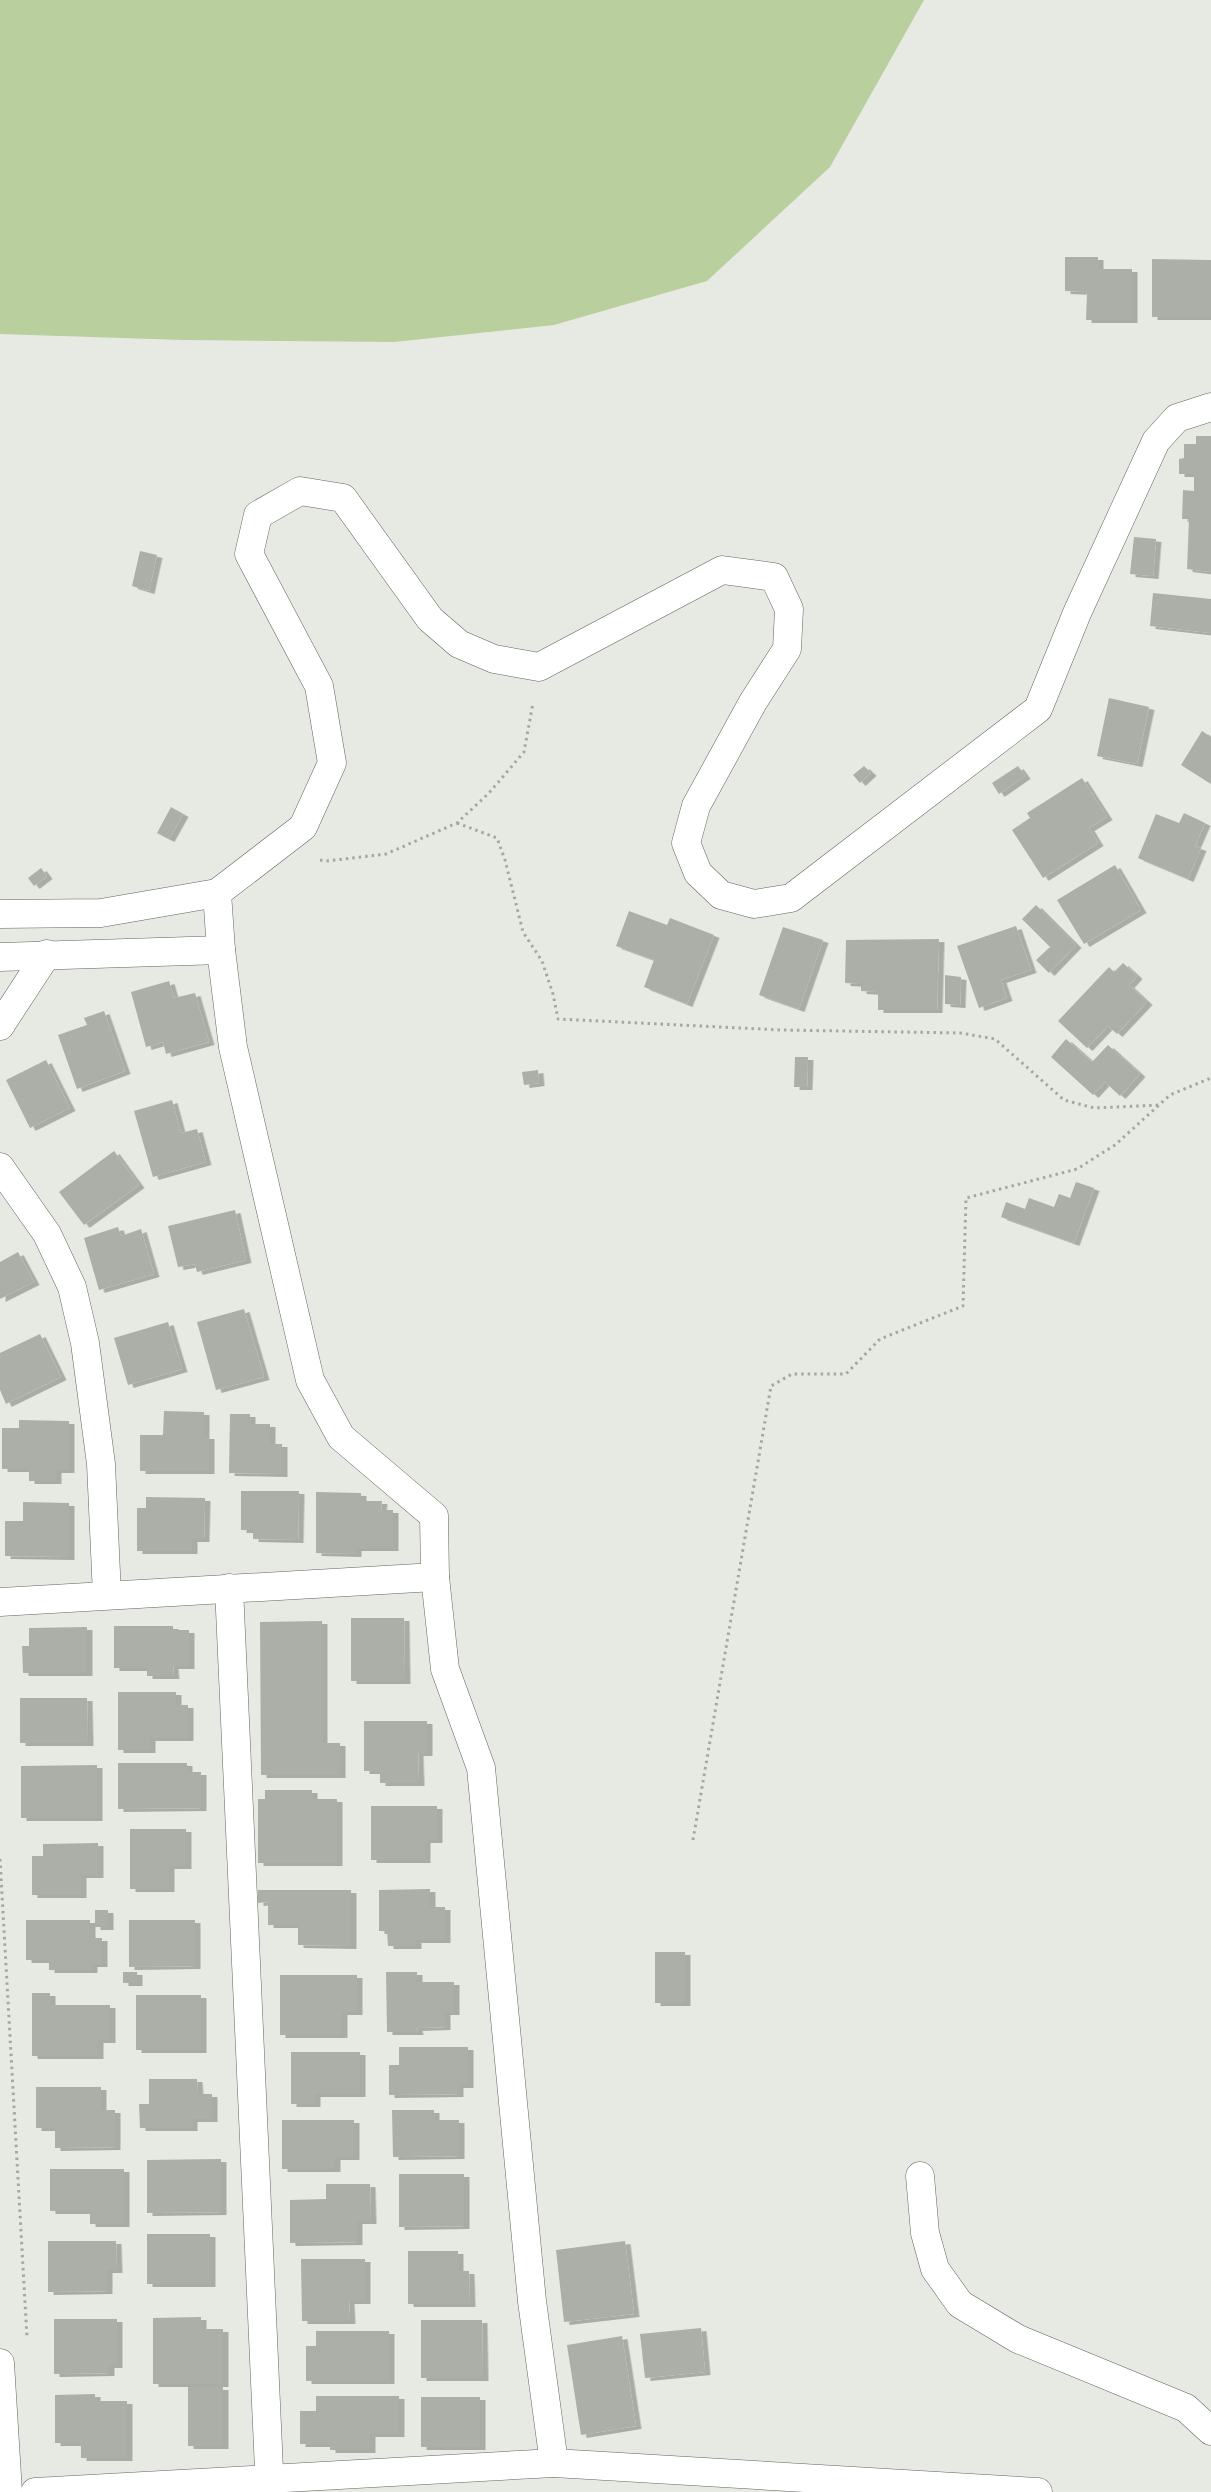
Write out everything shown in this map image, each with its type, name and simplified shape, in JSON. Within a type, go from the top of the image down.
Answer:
[{"type":"street","points":[[0,914],[101,913],[216,893],[304,827],[332,763],[319,686],[248,554],[258,515],[300,491],[343,498],[430,618],[459,644],[494,658],[540,667],[722,570],[774,577],[789,609],[787,648],[753,702],[696,806],[686,843],[698,873],[721,896],[754,904],[791,898],[1038,709],[1077,613],[1156,441],[1177,418],[1211,406]]},
{"type":"street","points":[[216,893],[233,1047],[310,1380],[341,1437],[434,1516],[435,1577],[445,1669],[481,1768],[532,2301],[554,2464]]},
{"type":"street","points":[[0,956],[221,950]]},
{"type":"street","points":[[0,1026],[47,954]]},
{"type":"street","points":[[0,1167],[48,1234],[72,1287],[85,1343],[101,1464],[107,1595]]},
{"type":"street","points":[[0,1602],[435,1577]]},
{"type":"street","points":[[229,1588],[270,2486]]},
{"type":"street","points":[[920,2176],[925,2233],[935,2269],[960,2304],[1018,2339],[1186,2408],[1211,2431]]},
{"type":"street","points":[[0,2363],[8,2492]]},
{"type":"street","points":[[35,2492],[270,2486],[554,2464],[1038,2492]]},
{"type":"path","points":[[276,848],[326,861],[386,854],[457,823],[489,793],[524,752],[540,667]]},
{"type":"path","points":[[457,823],[497,838],[505,860],[523,932],[542,961],[553,994],[558,1019],[781,1030],[962,1033],[995,1039],[1064,1100],[1094,1108],[1160,1105]]},
{"type":"path","points":[[693,1840],[771,1386],[792,1374],[846,1374],[880,1339],[963,1306],[966,1198],[1077,1169],[1115,1145],[1170,1095],[1211,1078]]},
{"type":"path","points":[[0,1859],[27,2344]]},
{"type":"green space","points":[[0,0],[924,0],[830,167],[707,281],[554,325],[394,342],[183,340],[0,334]]},
{"type":"building","points":[[1065,257],[1098,257],[1098,269],[1132,269],[1132,320],[1086,320],[1087,292],[1065,291]]},
{"type":"building","points":[[1152,259],[1211,260],[1211,317],[1152,317]]},
{"type":"building","points":[[1196,436],[1211,436],[1211,572],[1187,569],[1189,519],[1182,519],[1183,490],[1194,491],[1194,474],[1179,474],[1179,459],[1184,458],[1184,444],[1196,444]]},
{"type":"building","points":[[1134,537],[1156,539],[1153,576],[1130,574]]},
{"type":"building","points":[[140,551],[157,555],[149,591],[132,586]]},
{"type":"building","points":[[1153,593],[1211,599],[1211,633],[1150,626]]},
{"type":"building","points":[[1109,698],[1149,707],[1137,764],[1097,756]]},
{"type":"building","points":[[1202,731],[1211,737],[1211,784],[1181,765]]},
{"type":"building","points":[[864,766],[871,773],[860,783],[853,775]]},
{"type":"building","points":[[1018,766],[1025,776],[999,794],[992,783]]},
{"type":"building","points":[[1082,778],[1107,817],[1089,828],[1098,843],[1043,878],[1012,830],[1030,818],[1027,813]]},
{"type":"building","points":[[171,807],[183,814],[169,839],[157,833]]},
{"type":"building","points":[[1184,813],[1205,823],[1195,846],[1201,848],[1188,879],[1138,858],[1156,814],[1179,823]]},
{"type":"building","points":[[1115,865],[1141,910],[1084,944],[1057,900]]},
{"type":"building","points":[[41,868],[47,876],[34,886],[28,878]]},
{"type":"building","points":[[1036,905],[1076,945],[1049,973],[1036,960],[1050,947],[1022,919]]},
{"type":"building","points":[[629,911],[667,925],[670,918],[714,935],[687,1004],[644,987],[654,960],[616,946]]},
{"type":"building","points":[[1016,926],[1031,970],[1001,980],[1007,998],[979,1008],[957,946]]},
{"type":"building","points":[[783,927],[823,940],[799,1009],[759,995]]},
{"type":"building","points":[[939,939],[937,1010],[878,1010],[878,992],[861,991],[861,984],[845,983],[846,940]]},
{"type":"building","points":[[1123,963],[1137,976],[1129,985],[1147,1002],[1117,1034],[1108,1026],[1087,1048],[1058,1021],[1109,967],[1114,972]]},
{"type":"building","points":[[945,975],[961,977],[960,1005],[945,1004]]},
{"type":"building","points":[[169,981],[174,998],[195,993],[209,1042],[166,1054],[163,1042],[146,1047],[131,992]]},
{"type":"building","points":[[104,1011],[125,1071],[77,1089],[58,1035],[87,1025],[84,1018]]},
{"type":"building","points":[[1066,1039],[1092,1062],[1108,1045],[1140,1074],[1120,1096],[1105,1082],[1093,1095],[1051,1057]]},
{"type":"building","points":[[795,1057],[808,1057],[807,1087],[794,1087]]},
{"type":"building","points":[[46,1060],[70,1108],[30,1128],[6,1080]]},
{"type":"building","points":[[538,1070],[539,1083],[524,1085],[522,1072]]},
{"type":"building","points":[[172,1100],[181,1133],[197,1129],[206,1162],[153,1177],[134,1111]]},
{"type":"building","points":[[114,1151],[139,1185],[84,1225],[59,1192]]},
{"type":"building","points":[[1076,1182],[1094,1188],[1074,1243],[1001,1217],[1006,1202],[1025,1209],[1029,1198],[1054,1207],[1059,1194],[1070,1198]]},
{"type":"building","points":[[235,1210],[246,1260],[197,1272],[195,1264],[178,1267],[168,1226]]},
{"type":"building","points":[[118,1227],[121,1236],[141,1229],[154,1274],[99,1290],[84,1238]]},
{"type":"building","points":[[18,1252],[34,1282],[0,1299],[0,1262]]},
{"type":"building","points":[[244,1309],[264,1377],[216,1390],[197,1322]]},
{"type":"building","points":[[168,1322],[182,1369],[128,1385],[114,1338]]},
{"type":"building","points":[[40,1334],[61,1377],[6,1404],[0,1390],[0,1353]]},
{"type":"building","points":[[164,1411],[204,1412],[204,1436],[209,1436],[209,1471],[140,1471],[140,1435],[163,1435]]},
{"type":"building","points":[[230,1414],[250,1414],[250,1424],[270,1424],[270,1444],[282,1444],[282,1474],[229,1473]]},
{"type":"building","points":[[19,1420],[69,1421],[69,1470],[56,1470],[56,1481],[29,1481],[29,1469],[2,1469],[2,1428],[19,1428]]},
{"type":"building","points":[[241,1491],[299,1491],[298,1540],[253,1539],[253,1530],[241,1530]]},
{"type":"building","points":[[316,1492],[361,1493],[361,1501],[382,1501],[381,1510],[393,1510],[393,1548],[356,1548],[356,1554],[316,1553]]},
{"type":"building","points":[[146,1497],[205,1498],[204,1539],[192,1539],[192,1551],[137,1551],[137,1508],[146,1508]]},
{"type":"building","points":[[23,1502],[69,1503],[69,1557],[5,1556],[5,1521],[23,1521]]},
{"type":"building","points":[[351,1618],[404,1618],[405,1681],[351,1681]]},
{"type":"building","points":[[322,1621],[322,1743],[340,1743],[340,1775],[261,1775],[260,1622]]},
{"type":"building","points":[[114,1626],[173,1626],[173,1630],[189,1630],[189,1666],[173,1666],[174,1676],[147,1676],[147,1668],[114,1668]]},
{"type":"building","points":[[87,1627],[87,1673],[23,1673],[22,1646],[29,1646],[29,1628]]},
{"type":"building","points":[[118,1692],[176,1692],[176,1705],[188,1705],[188,1738],[150,1738],[150,1750],[118,1750]]},
{"type":"building","points":[[20,1698],[87,1698],[88,1743],[20,1743]]},
{"type":"building","points":[[364,1721],[427,1721],[427,1753],[418,1753],[419,1783],[380,1783],[380,1771],[364,1771]]},
{"type":"building","points":[[118,1763],[187,1763],[187,1772],[201,1772],[201,1808],[118,1809]]},
{"type":"building","points":[[97,1765],[97,1818],[21,1818],[21,1766]]},
{"type":"building","points":[[265,1790],[312,1790],[312,1799],[337,1799],[337,1863],[258,1863],[258,1799],[265,1799]]},
{"type":"building","points":[[371,1806],[437,1806],[437,1840],[425,1840],[425,1860],[371,1860]]},
{"type":"building","points":[[130,1829],[186,1829],[186,1866],[169,1866],[169,1889],[130,1889]]},
{"type":"building","points":[[98,1843],[98,1875],[81,1875],[81,1895],[32,1895],[32,1856],[43,1856],[43,1844]]},
{"type":"building","points":[[430,1889],[430,1907],[445,1907],[445,1940],[416,1940],[416,1946],[388,1946],[387,1931],[379,1931],[379,1890]]},
{"type":"building","points":[[258,1890],[351,1890],[351,1946],[298,1945],[298,1925],[268,1925],[268,1902],[258,1903]]},
{"type":"building","points":[[95,1910],[108,1910],[108,1927],[95,1927]]},
{"type":"building","points":[[26,1920],[90,1920],[90,1938],[102,1938],[102,1964],[92,1964],[92,1970],[49,1970],[49,1960],[26,1960]]},
{"type":"building","points":[[129,1920],[195,1920],[195,1966],[129,1967]]},
{"type":"building","points":[[655,1952],[685,1952],[685,2003],[655,2003]]},
{"type":"building","points":[[123,1972],[137,1972],[137,1983],[123,1983]]},
{"type":"building","points":[[386,1972],[417,1972],[417,1982],[454,1982],[454,2012],[445,2012],[445,2027],[417,2028],[418,2032],[387,2032]]},
{"type":"building","points":[[280,1975],[357,1975],[357,2012],[342,2012],[342,2035],[280,2035]]},
{"type":"building","points":[[32,1993],[50,1993],[50,2005],[110,2005],[110,2040],[98,2040],[98,2056],[32,2056]]},
{"type":"building","points":[[136,1995],[201,1995],[201,2050],[136,2050]]},
{"type":"building","points":[[399,2047],[468,2047],[468,2085],[458,2085],[458,2094],[389,2095],[389,2065],[399,2065]]},
{"type":"building","points":[[291,2052],[360,2052],[360,2094],[315,2094],[315,2104],[291,2104]]},
{"type":"building","points":[[149,2079],[197,2079],[198,2094],[212,2094],[212,2119],[192,2119],[192,2128],[140,2128],[139,2104],[149,2104]]},
{"type":"building","points":[[36,2087],[101,2087],[101,2110],[115,2110],[115,2147],[55,2148],[55,2128],[36,2128]]},
{"type":"building","points":[[392,2110],[434,2110],[434,2120],[459,2120],[459,2156],[393,2157]]},
{"type":"building","points":[[282,2120],[354,2120],[354,2157],[335,2157],[335,2169],[282,2169]]},
{"type":"building","points":[[221,2159],[221,2212],[147,2213],[147,2160]]},
{"type":"building","points":[[50,2169],[124,2169],[124,2224],[90,2224],[90,2211],[50,2211]]},
{"type":"building","points":[[399,2174],[464,2174],[464,2226],[399,2227]]},
{"type":"building","points":[[326,2184],[370,2184],[371,2221],[357,2221],[357,2242],[290,2243],[290,2200],[326,2199]]},
{"type":"building","points":[[147,2234],[210,2234],[210,2284],[147,2284]]},
{"type":"building","points":[[48,2241],[116,2241],[117,2270],[107,2270],[107,2291],[48,2292]]},
{"type":"building","points":[[625,2241],[634,2314],[564,2322],[556,2250]]},
{"type":"building","points":[[408,2251],[458,2251],[458,2271],[469,2271],[470,2304],[408,2304]]},
{"type":"building","points":[[301,2259],[365,2259],[365,2301],[349,2301],[350,2321],[302,2321]]},
{"type":"building","points":[[201,2317],[201,2329],[223,2329],[223,2384],[153,2384],[153,2318]]},
{"type":"building","points":[[54,2319],[117,2319],[117,2365],[109,2365],[109,2373],[54,2374]]},
{"type":"building","points":[[421,2320],[482,2320],[483,2378],[421,2378]]},
{"type":"building","points":[[701,2328],[705,2372],[645,2378],[640,2334]]},
{"type":"building","points":[[316,2331],[389,2331],[389,2381],[306,2381],[306,2346],[316,2346]]},
{"type":"building","points":[[622,2336],[636,2426],[581,2435],[567,2345]]},
{"type":"building","points":[[188,2387],[223,2387],[223,2446],[188,2446]]},
{"type":"building","points":[[95,2394],[95,2401],[127,2401],[127,2458],[81,2458],[81,2443],[55,2443],[55,2395]]},
{"type":"building","points":[[316,2396],[399,2396],[399,2434],[370,2434],[370,2450],[330,2450],[330,2444],[300,2444],[300,2411],[316,2411]]},
{"type":"building","points":[[421,2397],[480,2397],[480,2447],[421,2447]]}]
